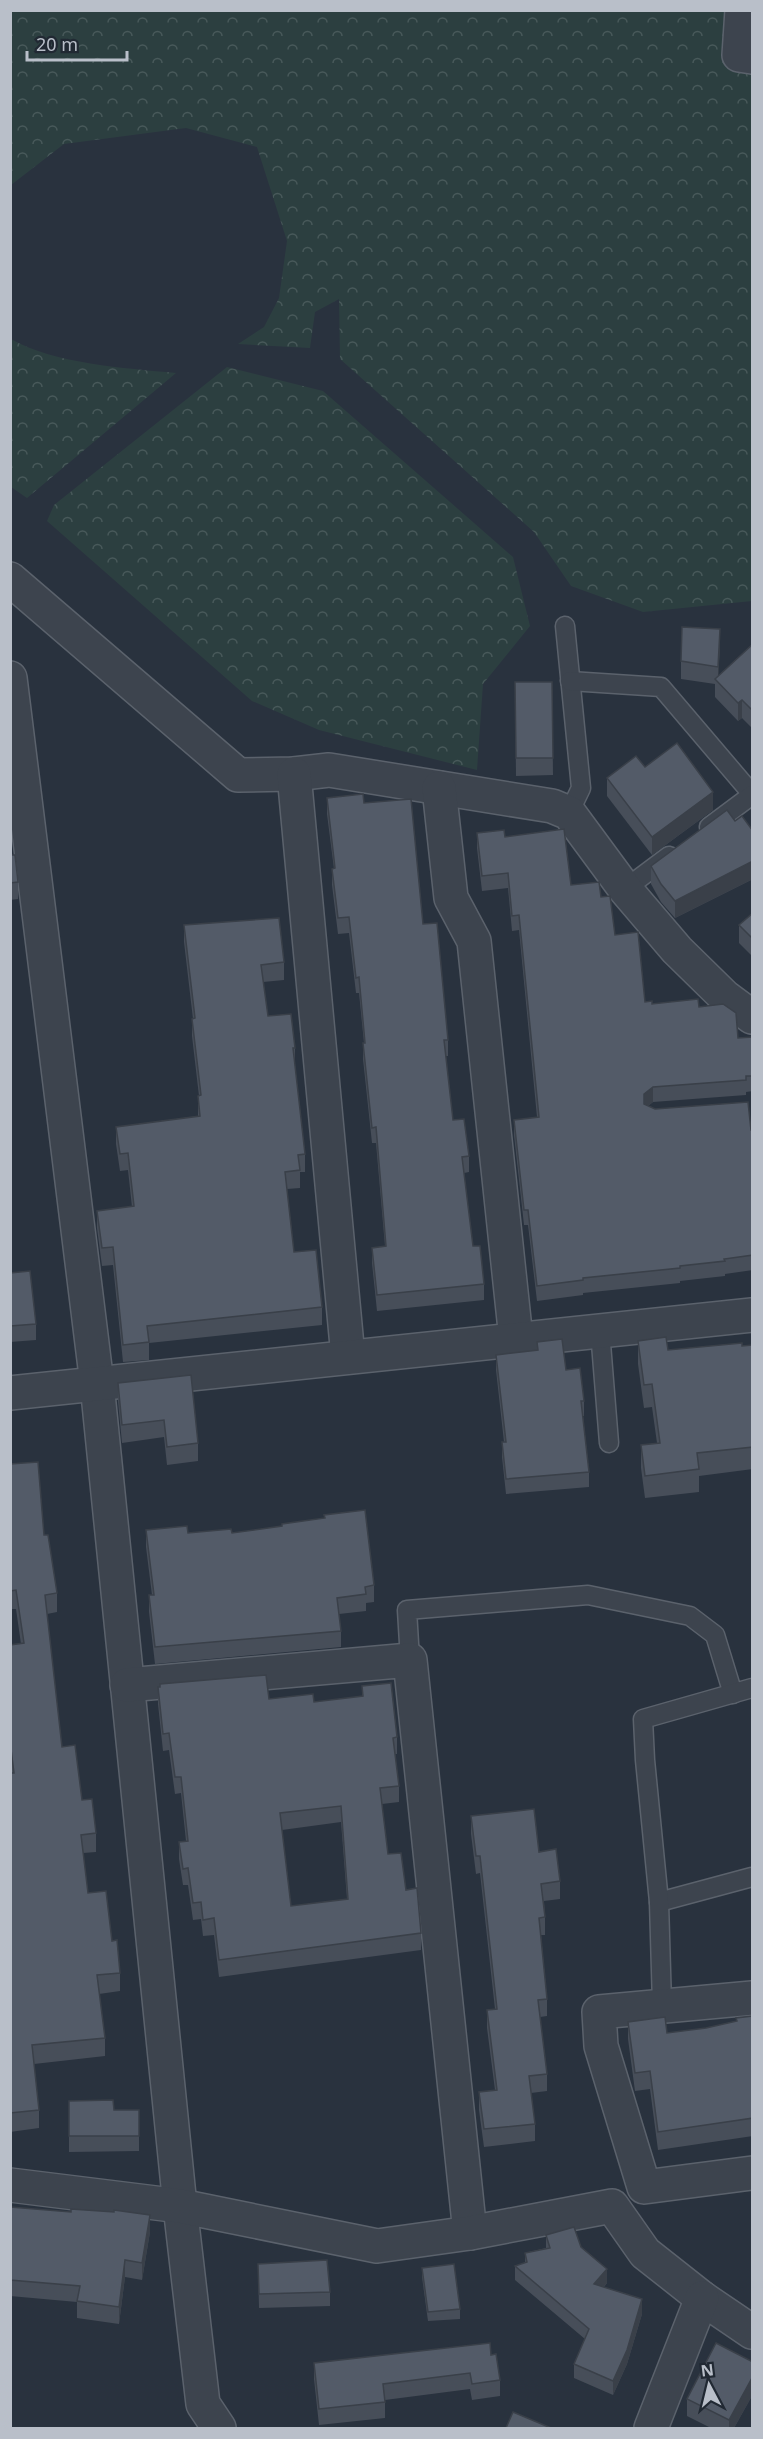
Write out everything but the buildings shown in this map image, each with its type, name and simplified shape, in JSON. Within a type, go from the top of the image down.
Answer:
[{"type":"street","points":[[742,10],[739,55],[753,57]]},
{"type":"street","points":[[10,579],[238,775],[294,774],[328,770],[552,806],[569,813],[625,889],[677,950],[725,997],[753,1017]]},
{"type":"street","points":[[10,678],[97,1384],[180,2206],[203,2404],[219,2428]]},
{"type":"street","points":[[294,774],[348,1357]]},
{"type":"street","points":[[439,788],[451,898],[474,941],[516,1340]]},
{"type":"street","points":[[10,1393],[753,1315]]},
{"type":"street","points":[[127,1685],[410,1660],[470,2232]]},
{"type":"street","points":[[644,2187],[604,2055],[599,2012],[753,1998]]},
{"type":"street","points":[[10,2185],[180,2206],[377,2246],[470,2232],[612,2206],[644,2187],[753,2173]]},
{"type":"street","points":[[612,2206],[645,2253],[702,2298],[753,2332]]},
{"type":"street","points":[[651,2428],[702,2298]]},
{"type":"lane","points":[[565,626],[580,788],[569,813]]},
{"type":"lane","points":[[570,681],[661,687],[753,794],[698,835]]},
{"type":"lane","points":[[625,889],[680,849]]},
{"type":"lane","points":[[600,1331],[609,1443]]},
{"type":"lane","points":[[410,1660],[407,1610],[588,1595],[690,1616],[715,1635],[733,1694]]},
{"type":"lane","points":[[662,2005],[659,1902],[643,1719],[753,1688]]},
{"type":"lane","points":[[659,1902],[753,1877]]},
{"type":"green space","points":[[11,11],[752,11],[752,601],[643,612],[571,586],[534,532],[340,359],[339,299],[315,312],[310,348],[238,344],[264,327],[279,298],[287,241],[257,147],[186,128],[64,144],[11,185]]},
{"type":"green space","points":[[11,339],[48,354],[90,364],[176,373],[27,498],[11,487]]},
{"type":"green space","points":[[227,367],[323,391],[513,557],[530,626],[483,684],[477,770],[319,730],[252,701],[47,521],[54,505]]}]
